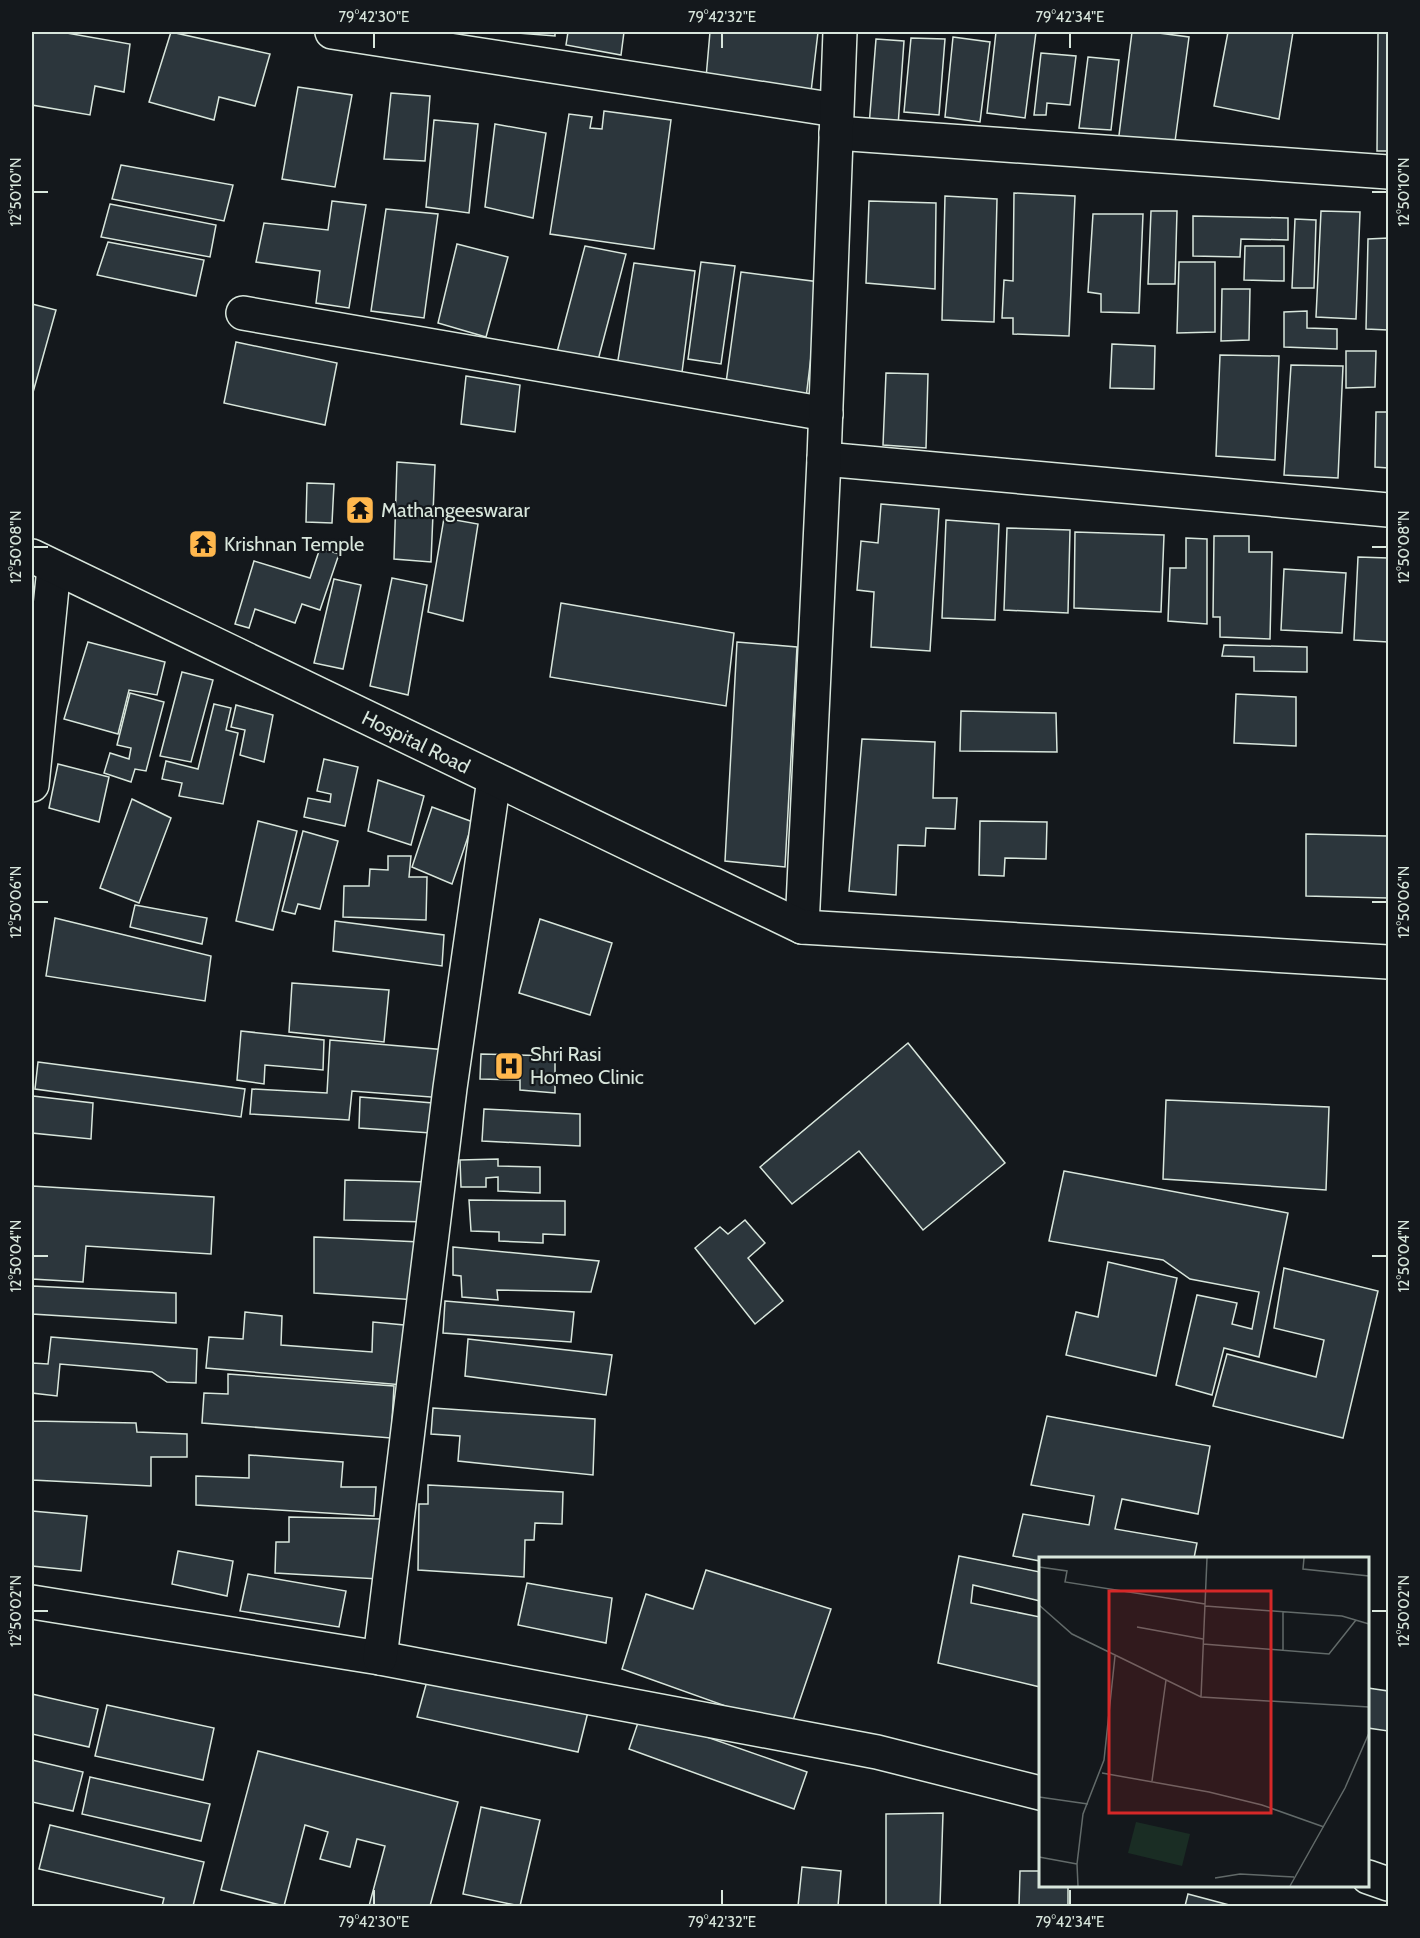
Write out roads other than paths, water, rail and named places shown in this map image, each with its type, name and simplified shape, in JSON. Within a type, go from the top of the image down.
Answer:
[{"type":"street","points":[[332,32],[836,121],[1389,172]]},
{"type":"street","points":[[840,32],[824,459],[802,927],[1389,962]]},
{"type":"street","points":[[243,313],[825,414]]},
{"type":"street","points":[[824,459],[1389,510]]},
{"type":"street","points":[[32,785],[43,562]]},
{"type":"street","name":"Hospital Road","points":[[43,562],[802,927]]},
{"type":"street","points":[[380,1658],[450,1088],[494,779]]},
{"type":"street","points":[[32,1602],[380,1658],[877,1752],[1039,1792]]},
{"type":"street","points":[[1369,1877],[1389,1884]]},
{"type":"place","name":"Mathangeeswarar","points":[[360,510]]},
{"type":"place","name":"Krishnan Temple","points":[[203,544]]},
{"type":"place","name":"Shri Rasi Homeo Clinic","points":[[509,1066]]}]
